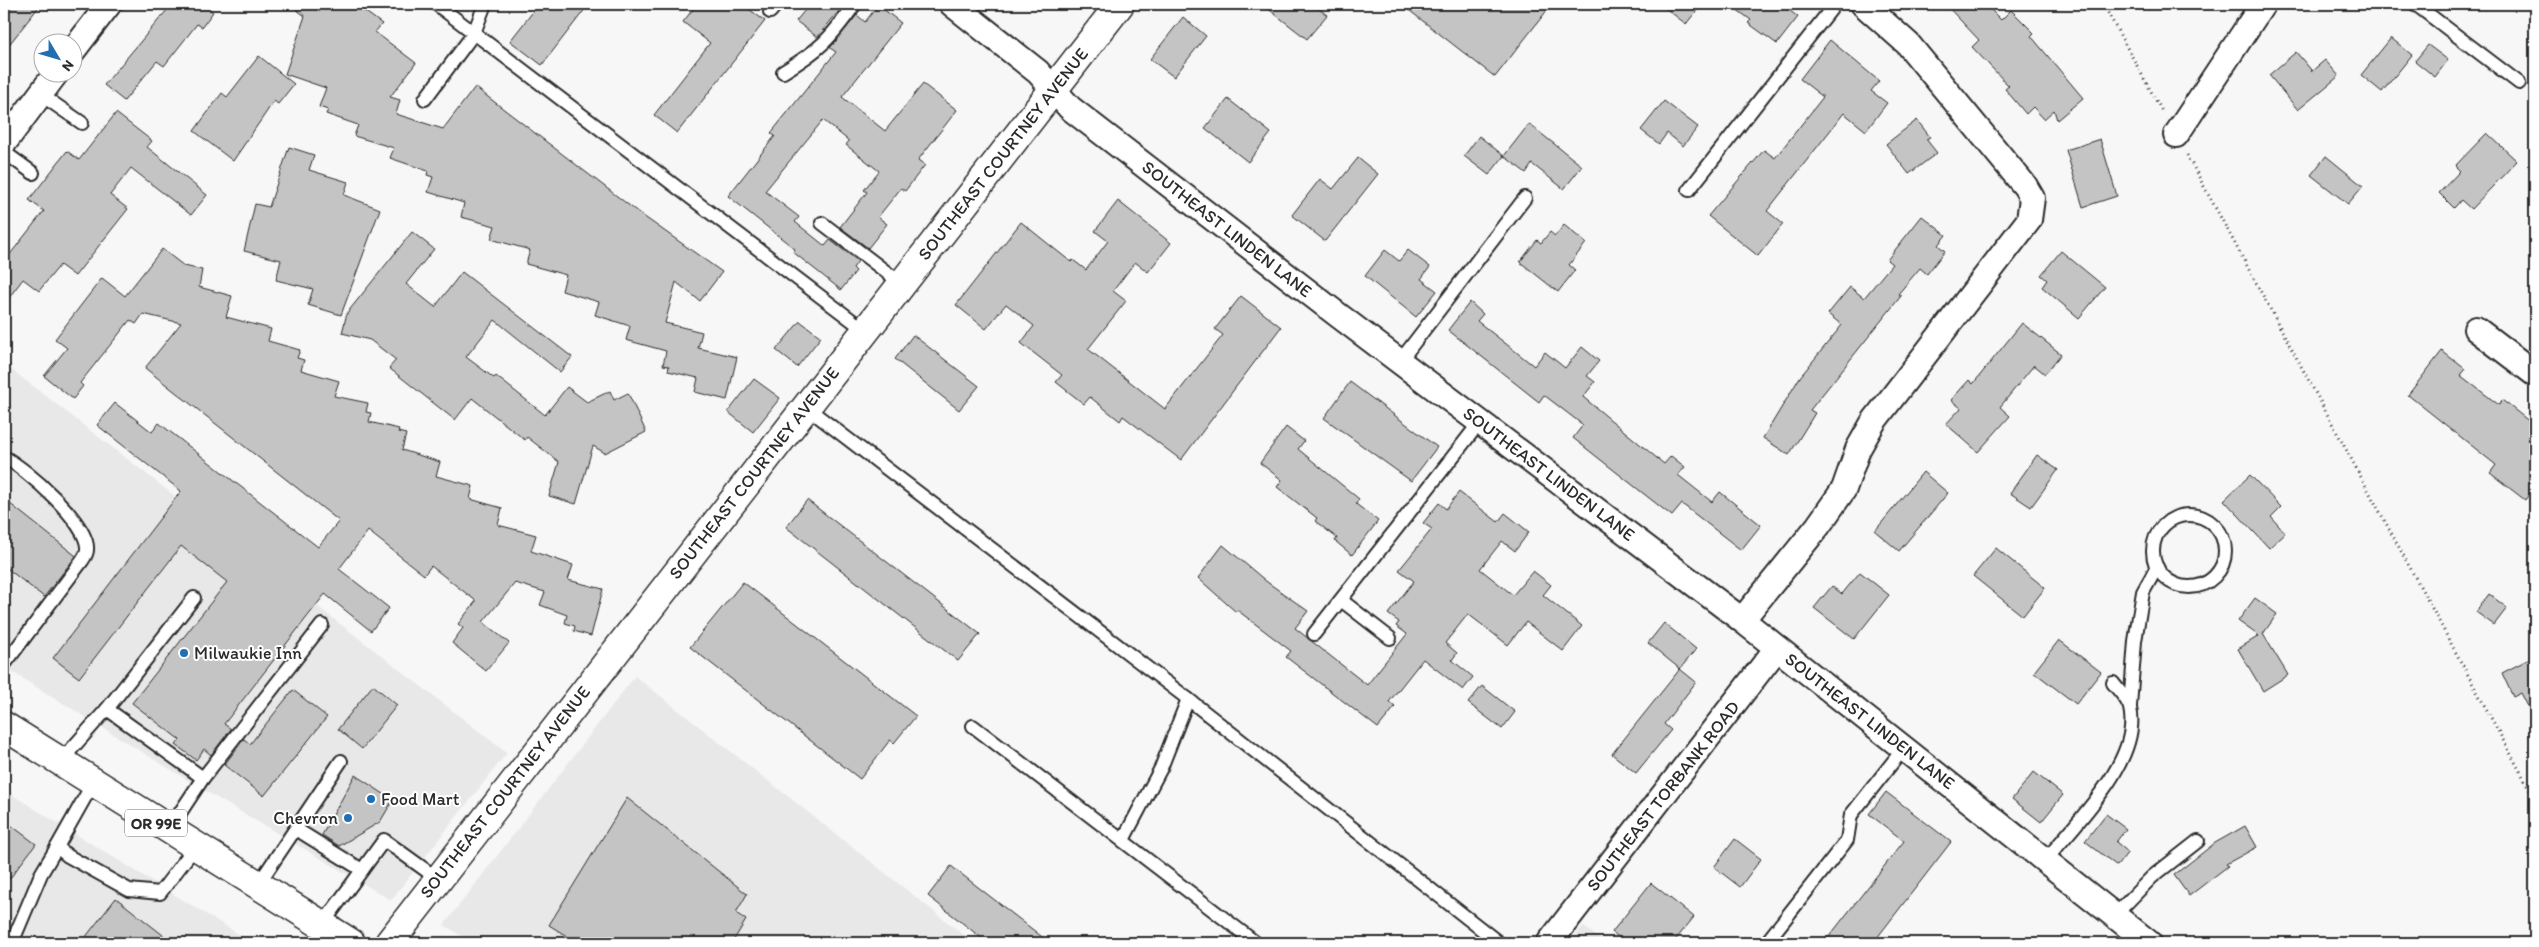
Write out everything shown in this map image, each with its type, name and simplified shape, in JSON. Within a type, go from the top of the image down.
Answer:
[{"type":"street","points":[[82,39],[109,4]]},
{"type":"street","name":"SOUTHEAST LINDEN LANE","points":[[952,4],[1038,72],[1070,108],[1400,362],[1742,620],[2149,943]]},
{"type":"street","name":"SOUTHEAST COURTNEY AVENUE","points":[[389,943],[1120,4]]},
{"type":"street","points":[[1742,620],[1818,526],[1844,488],[1858,449],[1874,421],[2029,220],[2032,198],[2025,186],[1908,44],[1862,4]]},
{"type":"street","points":[[2176,136],[2263,4]]},
{"type":"street","points":[[4,143],[49,82]]},
{"type":"street","points":[[2476,329],[2535,374]]},
{"type":"street","name":"SOUTHEAST TORBANK ROAD","points":[[1549,943],[1777,648]]},
{"type":"street","name":"OR 99E","points":[[4,726],[168,831],[351,943]]},
{"type":"lane","points":[[436,4],[866,331]]},
{"type":"lane","points":[[425,99],[474,33],[485,4]]},
{"type":"lane","points":[[783,72],[816,52],[830,39],[855,4]]},
{"type":"lane","points":[[1689,190],[1835,4]]},
{"type":"lane","points":[[2414,4],[2519,83]]},
{"type":"lane","points":[[40,94],[82,123]]},
{"type":"lane","points":[[4,152],[33,173]]},
{"type":"lane","points":[[1400,362],[1525,198]]},
{"type":"lane","points":[[822,223],[902,284]]},
{"type":"lane","points":[[806,407],[1188,699],[1499,943]]},
{"type":"lane","points":[[1314,634],[1480,422]]},
{"type":"lane","points":[[4,457],[44,490],[73,518],[86,540],[87,550],[82,561],[4,665]]},
{"type":"lane","points":[[2046,860],[2108,782],[2120,761],[2131,733],[2130,706],[2135,641],[2143,592],[2157,567],[2154,556],[2158,533],[2175,518],[2186,515],[2198,516],[2209,520],[2218,528],[2223,538],[2225,549],[2224,561],[2218,573],[2210,581],[2198,586],[2186,587],[2174,584],[2164,577],[2157,567]]},
{"type":"lane","points":[[60,762],[107,708],[194,598]]},
{"type":"lane","points":[[1341,600],[1390,638]]},
{"type":"lane","points":[[168,831],[203,778],[322,625]]},
{"type":"lane","points":[[2113,683],[2130,706]]},
{"type":"lane","points":[[1124,840],[1162,768],[1188,699]]},
{"type":"lane","points":[[107,708],[203,778]]},
{"type":"lane","points":[[973,726],[1256,943]]},
{"type":"lane","points":[[1766,943],[1847,840],[1850,815],[1904,748]]},
{"type":"lane","points":[[257,886],[341,761]]},
{"type":"lane","points":[[12,943],[41,874],[93,783]]},
{"type":"lane","points":[[296,829],[362,870]]},
{"type":"lane","points":[[322,925],[384,840],[438,879]]},
{"type":"lane","points":[[2115,915],[2152,877],[2198,841]]},
{"type":"lane","points":[[57,847],[68,856],[129,890],[160,893],[195,847]]},
{"type":"path","points":[[2103,4],[2535,799]]},
{"type":"shaded area","points":[[7,366],[507,753],[391,900],[207,792],[4,667],[4,370]]},
{"type":"shaded area","points":[[635,676],[974,943],[473,943],[444,925]]},
{"type":"shaded area","points":[[4,790],[253,943],[4,943]]},
{"type":"shaded area","points":[[1583,926],[1605,943],[1569,943]]},
{"type":"building","points":[[4,4],[41,4],[4,51]]},
{"type":"building","points":[[172,4],[212,4],[209,9],[213,12],[202,27],[197,24],[164,66],[157,61],[124,101],[104,85]]},
{"type":"building","points":[[289,4],[355,4],[382,24],[375,32],[416,63],[390,97],[400,100],[396,114],[443,129],[475,87],[639,213],[722,272],[700,301],[676,282],[665,323],[702,332],[698,348],[737,357],[727,400],[695,392],[698,378],[668,371],[669,366],[663,365],[666,351],[626,340],[630,326],[595,315],[599,302],[562,291],[566,275],[526,264],[530,250],[491,239],[495,226],[461,217],[464,203],[428,192],[433,177],[427,175],[428,171],[390,158],[394,148],[354,136],[358,125],[326,114],[328,110],[319,107],[326,88],[285,74],[305,16]]},
{"type":"building","points":[[539,4],[589,4],[542,65],[510,41]]},
{"type":"building","points":[[697,4],[742,4],[765,21],[677,133],[654,115],[710,43],[683,22]]},
{"type":"building","points":[[810,4],[844,5],[817,37],[796,21]]},
{"type":"building","points":[[1262,4],[1313,4],[1327,15],[1307,39]]},
{"type":"building","points":[[1401,4],[1552,4],[1495,77]]},
{"type":"building","points":[[1660,4],[1702,4],[1686,24]]},
{"type":"building","points":[[1729,4],[1781,4],[1798,17],[1777,44],[1748,23],[1751,20]]},
{"type":"building","points":[[1945,4],[1985,4],[2001,20],[2011,10],[2034,33],[2031,36],[2083,98],[2057,120],[2054,110],[2044,119],[2033,107],[2026,114],[2005,89],[2009,86],[1972,47],[1979,40]]},
{"type":"building","points":[[878,5],[901,23],[842,97],[885,131],[923,84],[957,110],[918,160],[925,165],[905,191],[901,188],[878,217],[887,224],[868,248],[840,227],[867,192],[864,190],[879,171],[846,145],[849,141],[823,120],[765,191],[799,217],[795,222],[825,246],[830,240],[858,261],[853,268],[856,271],[841,290],[793,252],[795,249],[728,196],[775,136],[771,133],[836,52],[830,48],[857,15],[865,22]]},
{"type":"building","points":[[1183,17],[1206,36],[1174,77],[1150,59]]},
{"type":"building","points":[[2391,38],[2412,55],[2382,92],[2361,75]]},
{"type":"building","points":[[1830,40],[1879,81],[1871,91],[1887,103],[1866,131],[1844,113],[1767,211],[1783,224],[1758,256],[1708,216],[1764,150],[1775,158],[1823,97],[1800,79]]},
{"type":"building","points":[[2428,45],[2448,60],[2435,77],[2415,61]]},
{"type":"building","points":[[2296,52],[2312,71],[2325,60],[2339,76],[2298,110],[2269,75]]},
{"type":"building","points":[[259,56],[294,84],[278,104],[274,101],[233,161],[194,131],[222,93],[227,97]]},
{"type":"building","points":[[1228,99],[1271,133],[1248,162],[1205,128]]},
{"type":"building","points":[[1664,101],[1698,127],[1683,146],[1667,133],[1659,144],[1641,130]]},
{"type":"building","points":[[116,113],[152,141],[147,147],[207,195],[191,215],[131,168],[110,195],[128,209],[75,276],[60,265],[39,291],[23,279],[4,304],[4,262],[44,211],[29,200],[67,151],[79,160]]},
{"type":"building","points":[[1917,120],[1930,137],[1926,139],[1937,153],[1909,174],[1886,144]]},
{"type":"building","points":[[1529,124],[1582,166],[1564,189],[1532,164],[1526,173],[1504,156]]},
{"type":"building","points":[[2487,133],[2517,161],[2471,209],[2461,200],[2454,208],[2439,193],[2460,171],[2455,166]]},
{"type":"building","points":[[1479,136],[1504,156],[1489,175],[1464,156]]},
{"type":"building","points":[[2100,139],[2117,196],[2083,207],[2066,150]]},
{"type":"building","points":[[289,147],[314,155],[309,170],[348,182],[344,195],[380,209],[341,315],[308,305],[313,289],[276,280],[281,260],[244,251],[255,204],[269,207]]},
{"type":"building","points":[[2326,156],[2363,186],[2348,204],[2311,175]]},
{"type":"building","points":[[1358,158],[1378,174],[1325,241],[1292,215],[1320,179],[1333,189]]},
{"type":"building","points":[[1118,201],[1171,243],[1148,272],[1135,262],[1113,291],[1126,301],[1088,349],[1165,409],[1223,335],[1215,329],[1241,296],[1281,327],[1181,460],[1123,416],[1120,421],[1090,397],[1084,404],[1056,382],[1062,375],[1021,343],[1034,326],[1006,304],[986,329],[956,305],[1021,222],[1071,262],[1073,260],[1086,270],[1108,241],[1095,231]]},
{"type":"building","points":[[1922,216],[1946,235],[1938,245],[1945,251],[1927,274],[1920,268],[1898,294],[1901,296],[1810,410],[1815,413],[1789,455],[1763,438],[1800,377],[1842,325],[1828,314],[1850,287],[1864,298],[1892,264],[1887,260]]},
{"type":"building","points":[[1564,225],[1586,243],[1569,265],[1575,270],[1558,292],[1520,262],[1537,240],[1541,243],[1550,232],[1555,236]]},
{"type":"building","points":[[412,232],[434,249],[406,284],[435,307],[462,272],[572,357],[560,372],[495,320],[466,357],[494,378],[496,376],[545,415],[567,387],[587,402],[610,391],[614,400],[628,393],[646,432],[605,453],[593,446],[576,504],[549,496],[559,462],[527,437],[525,440],[472,398],[455,420],[389,368],[396,360],[370,340],[342,333],[347,313]]},
{"type":"building","points":[[162,249],[184,266],[202,270],[199,287],[232,296],[226,317],[271,329],[268,341],[300,350],[297,358],[304,360],[301,370],[339,381],[334,396],[368,403],[366,412],[371,413],[369,422],[399,429],[398,432],[406,434],[402,450],[440,462],[436,476],[473,486],[470,499],[502,508],[498,525],[536,535],[531,551],[573,565],[568,580],[603,589],[591,636],[574,631],[575,626],[565,623],[567,615],[540,605],[545,592],[515,583],[483,622],[509,643],[486,671],[452,643],[463,628],[458,624],[476,601],[431,566],[424,575],[368,531],[339,569],[389,608],[371,631],[325,594],[224,724],[231,729],[211,755],[204,749],[196,760],[176,745],[180,740],[132,703],[227,582],[181,546],[79,678],[53,658],[181,491],[97,425],[115,403],[152,432],[159,423],[318,547],[339,521],[145,368],[181,323],[143,314],[136,324],[130,320],[80,383],[83,386],[73,399],[44,376],[67,348],[55,339],[102,278],[125,296]]},
{"type":"building","points":[[1385,250],[1399,261],[1408,250],[1430,267],[1421,279],[1437,291],[1416,317],[1365,276]]},
{"type":"building","points":[[2061,251],[2105,287],[2079,318],[2042,287],[2047,280],[2041,275]]},
{"type":"building","points":[[1470,302],[1483,314],[1477,321],[1534,366],[1545,352],[1565,368],[1582,347],[1599,361],[1587,376],[1595,382],[1583,397],[1664,464],[1671,456],[1685,467],[1678,475],[1712,502],[1720,492],[1761,525],[1741,550],[1682,504],[1672,516],[1573,438],[1583,425],[1544,395],[1539,402],[1448,330]]},
{"type":"building","points":[[800,321],[821,337],[797,367],[776,350]]},
{"type":"building","points":[[2022,323],[2061,354],[2045,374],[2034,365],[2000,407],[2010,416],[1978,452],[1946,424],[1961,408],[1951,400],[1969,380],[1973,384]]},
{"type":"building","points":[[913,335],[979,386],[959,410],[895,359]]},
{"type":"building","points":[[2442,351],[2465,369],[2460,375],[2499,405],[2502,400],[2535,426],[2535,486],[2525,500],[2490,473],[2496,465],[2408,395]]},
{"type":"building","points":[[754,379],[780,398],[753,432],[728,412]]},
{"type":"building","points":[[1350,382],[1437,447],[1411,481],[1324,418]]},
{"type":"building","points":[[1286,427],[1304,441],[1298,449],[1359,499],[1356,504],[1378,521],[1352,555],[1335,541],[1337,538],[1315,521],[1317,518],[1277,487],[1282,480],[1260,463]]},
{"type":"building","points":[[2037,455],[2058,470],[2031,507],[2010,493]]},
{"type":"building","points":[[1923,472],[1948,493],[1899,551],[1875,531]]},
{"type":"building","points":[[2250,475],[2281,507],[2271,517],[2285,533],[2269,548],[2224,500]]},
{"type":"building","points":[[1459,492],[1498,522],[1505,513],[1529,532],[1515,551],[1502,541],[1480,569],[1513,595],[1533,571],[1551,585],[1543,595],[1582,626],[1563,651],[1526,622],[1508,645],[1468,614],[1445,643],[1457,653],[1452,660],[1473,677],[1463,690],[1423,659],[1389,702],[1395,707],[1378,728],[1286,657],[1291,651],[1237,610],[1236,612],[1198,578],[1223,545],[1267,582],[1308,611],[1295,628],[1367,685],[1407,634],[1396,626],[1399,622],[1388,614],[1414,581],[1399,570],[1432,529],[1423,523],[1439,503],[1446,509]]},
{"type":"building","points":[[4,499],[76,556],[44,597],[4,566]]},
{"type":"building","points":[[807,500],[980,634],[958,661],[786,527]]},
{"type":"building","points":[[1996,548],[2045,588],[2023,616],[1973,576]]},
{"type":"building","points":[[1860,572],[1889,595],[1854,639],[1814,608],[1832,586],[1842,594]]},
{"type":"building","points":[[743,582],[916,716],[894,743],[890,740],[860,779],[690,647]]},
{"type":"building","points":[[2489,594],[2507,608],[2494,625],[2476,612]]},
{"type":"building","points":[[2255,598],[2277,614],[2263,634],[2288,675],[2263,691],[2238,649],[2259,636],[2238,621]]},
{"type":"building","points":[[1664,623],[1696,649],[1680,669],[1648,643]]},
{"type":"building","points":[[2059,640],[2101,672],[2076,704],[2034,672]]},
{"type":"building","points":[[2535,656],[2535,720],[2521,693],[2513,697],[2502,673]]},
{"type":"building","points":[[1680,669],[1696,682],[1664,724],[1671,730],[1636,773],[1612,754]]},
{"type":"building","points":[[373,685],[397,705],[362,749],[338,729]]},
{"type":"building","points":[[1482,686],[1515,712],[1502,729],[1468,703]]},
{"type":"building","points":[[293,690],[327,717],[264,796],[224,765],[244,739],[250,744]]},
{"type":"building","points":[[2034,772],[2063,795],[2041,822],[2012,799]]},
{"type":"building","points":[[355,775],[393,800],[380,822],[339,846],[322,835]]},
{"type":"building","points":[[1886,792],[1951,842],[1873,943],[1824,943],[1904,841],[1869,814]]},
{"type":"building","points":[[627,798],[747,894],[736,913],[746,920],[732,943],[578,943],[549,925]]},
{"type":"building","points":[[2106,814],[2126,829],[2116,842],[2128,852],[2117,866],[2085,841]]},
{"type":"building","points":[[4,820],[36,844],[4,886]]},
{"type":"building","points":[[2245,826],[2257,847],[2226,864],[2228,866],[2189,896],[2174,875],[2215,843]]},
{"type":"building","points":[[1735,839],[1761,859],[1740,887],[1714,867]]},
{"type":"building","points":[[951,866],[1050,943],[988,943],[928,896]]},
{"type":"building","points":[[1651,883],[1694,917],[1673,943],[1626,943],[1612,932]]},
{"type":"building","points":[[116,898],[173,943],[81,943]]},
{"type":"place","name":"Milwaukie Inn","points":[[184,653]]},
{"type":"place","name":"Food Mart","points":[[371,799]]},
{"type":"place","name":"Chevron","points":[[348,818]]}]
